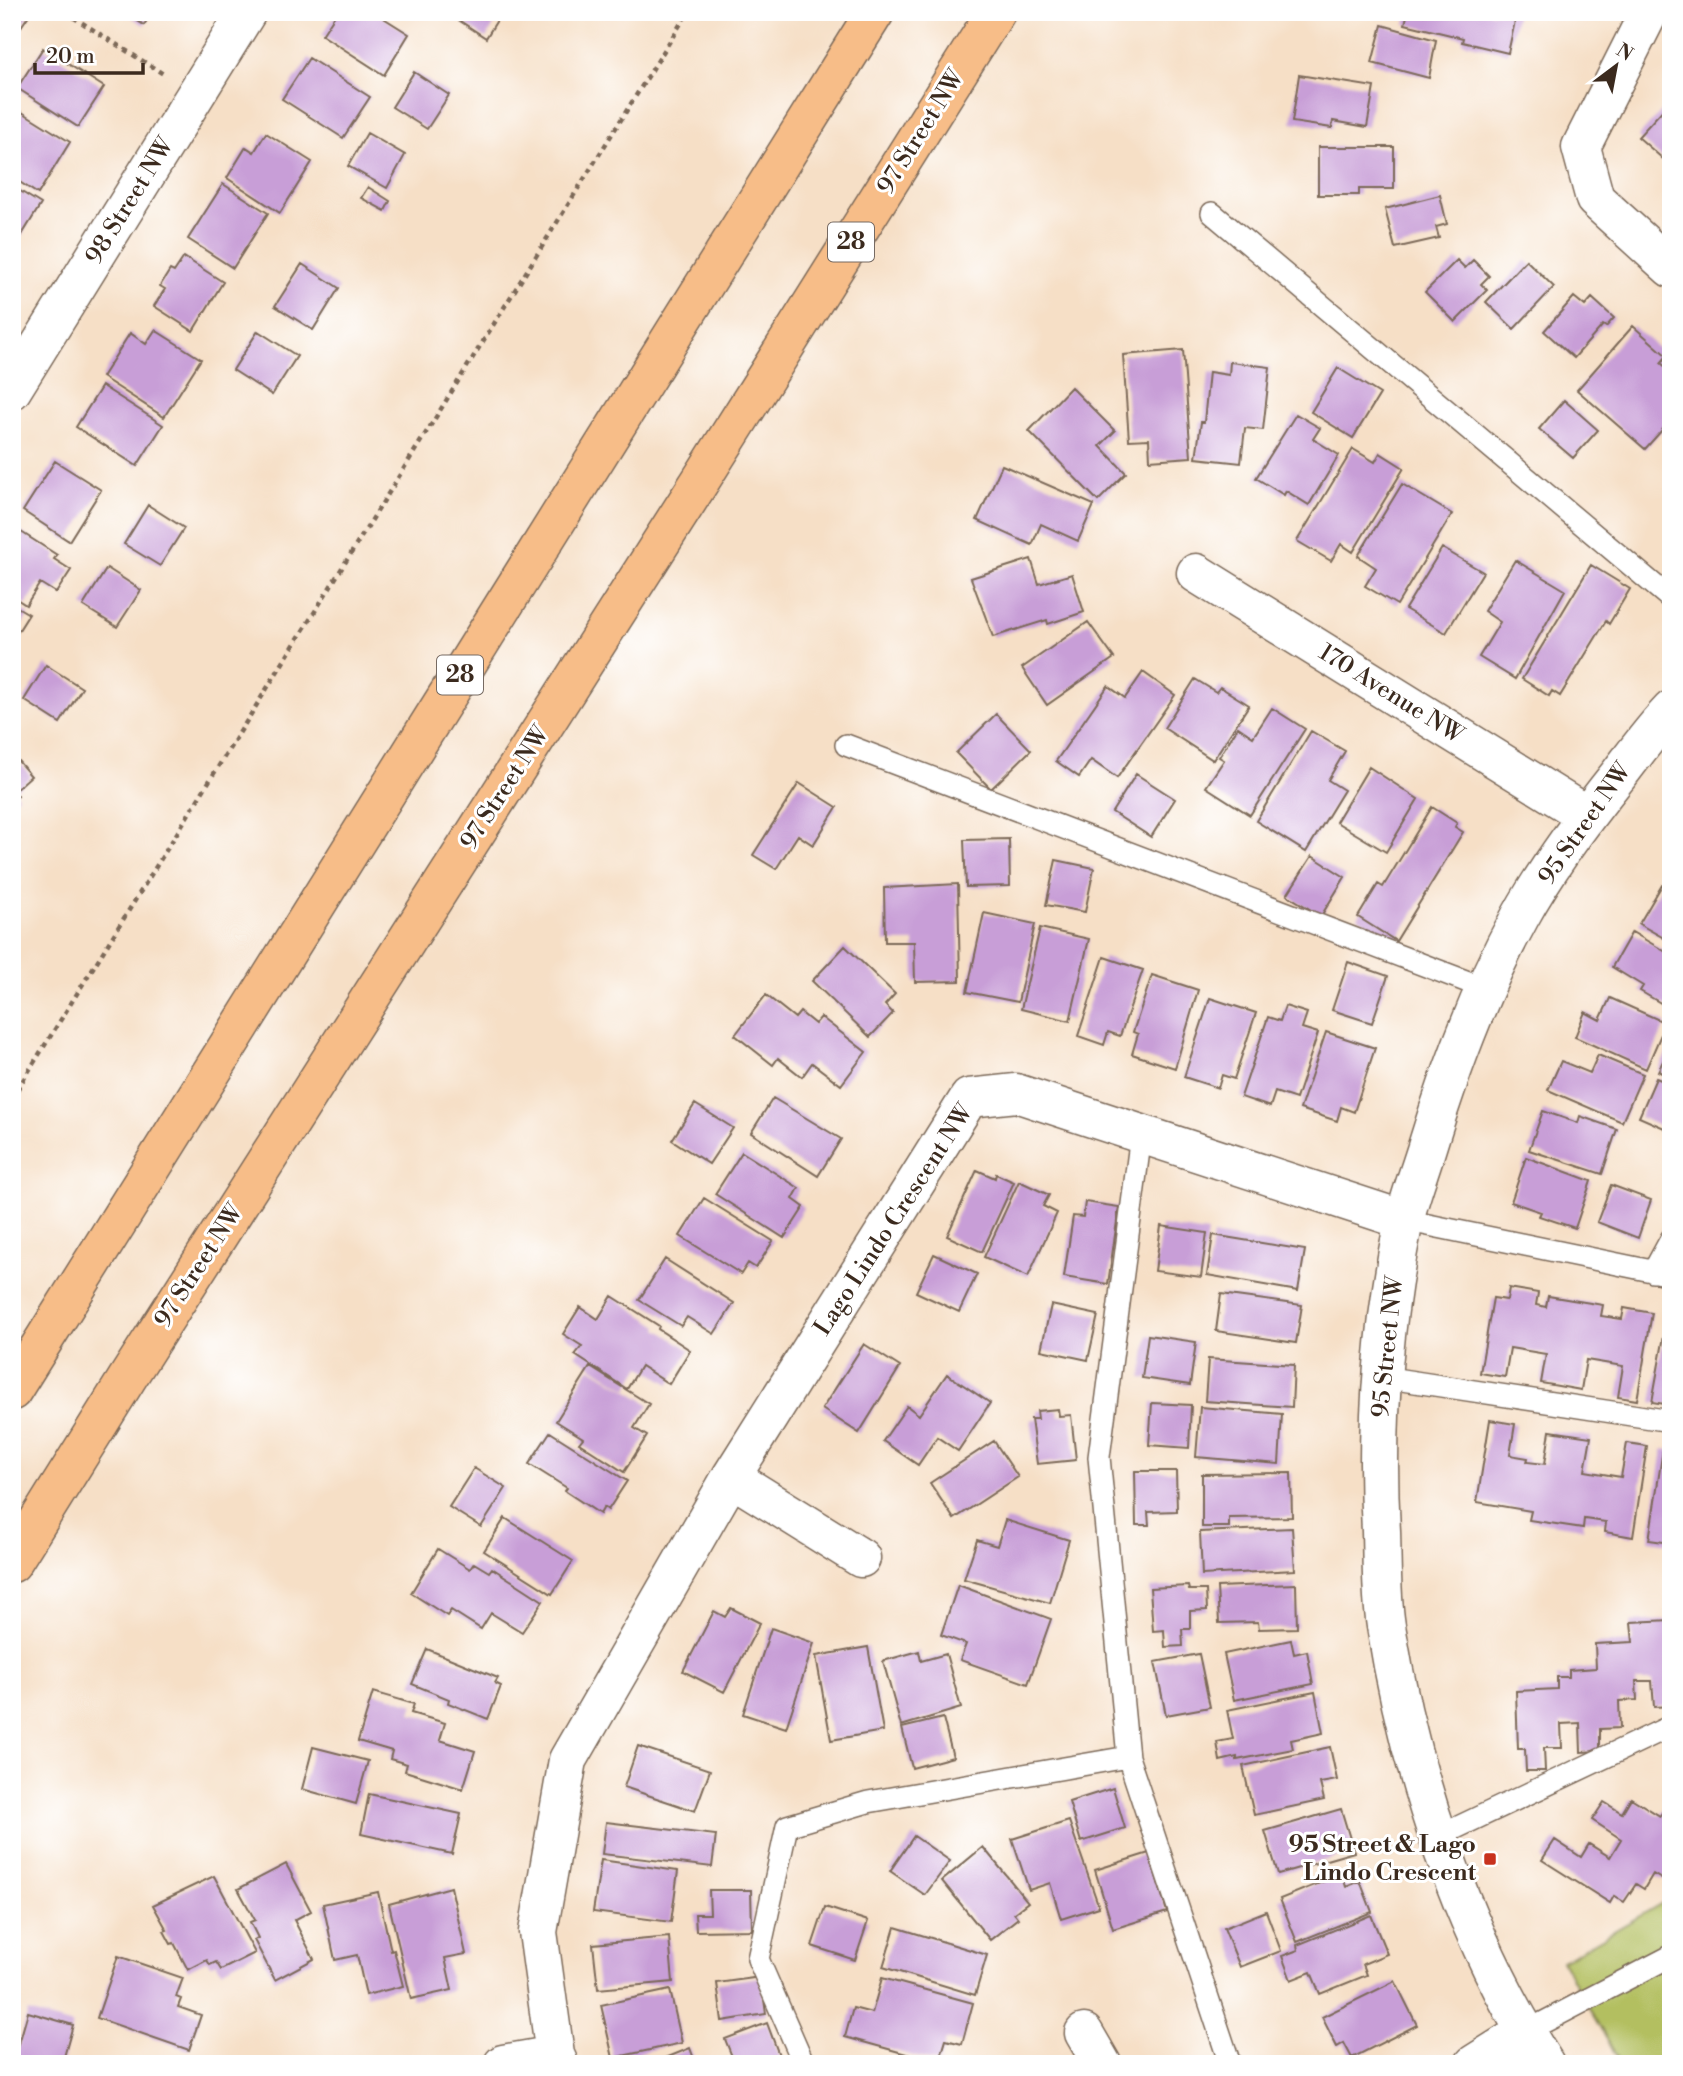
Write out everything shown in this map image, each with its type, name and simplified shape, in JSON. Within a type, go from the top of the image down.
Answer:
[{"type":"main road","name":"28","points":[[12,1391],[875,12]]},
{"type":"main road","name":"97 Street NW","points":[[12,1563],[996,12]]},
{"type":"street","name":"98 Street NW","points":[[12,390],[247,12]]},
{"type":"street","points":[[1649,12],[1581,147],[1595,199],[1671,268]]},
{"type":"street","name":"170 Avenue NW","points":[[1196,573],[1586,815]]},
{"type":"street","name":"95 Street NW","points":[[1545,2064],[1525,2032],[1470,1919],[1439,1836],[1411,1745],[1386,1623],[1378,1487],[1382,1377],[1392,1289],[1404,1220],[1441,1099],[1484,988],[1522,914],[1586,815],[1671,710]]},
{"type":"street","name":"Lago Lindo Crescent NW","points":[[503,2064],[557,2059],[538,1932],[568,1760],[731,1477],[969,1098],[1016,1093],[1404,1220]]},
{"type":"street","points":[[731,1477],[861,1558]]},
{"type":"street","points":[[1474,2064],[1525,2032]]},
{"type":"lane","points":[[1212,213],[1671,599]]},
{"type":"lane","points":[[846,745],[1484,988]]},
{"type":"lane","points":[[1141,1135],[1099,1457],[1128,1757],[1230,2064]]},
{"type":"lane","points":[[1404,1220],[1662,1274],[1671,1239]]},
{"type":"lane","points":[[1382,1377],[1671,1421]]},
{"type":"lane","points":[[1439,1836],[1671,1726]]},
{"type":"lane","points":[[804,2064],[758,1959],[787,1826],[868,1802],[1128,1757]]},
{"type":"lane","points":[[1525,2032],[1671,1956]]},
{"type":"path","points":[[65,12],[195,95]]},
{"type":"path","points":[[12,1098],[688,12]]},
{"type":"green space","points":[[1671,1898],[1671,2064],[1621,2064],[1562,1961]]},
{"type":"building","points":[[12,12],[25,12],[29,15],[12,40]]},
{"type":"building","points":[[124,12],[152,12],[144,25]]},
{"type":"building","points":[[337,12],[374,12],[409,34],[384,75],[322,35]]},
{"type":"building","points":[[452,12],[502,12],[486,38],[451,15]]},
{"type":"building","points":[[1408,12],[1424,15],[1425,12],[1517,12],[1508,53],[1462,42],[1463,38],[1405,24]]},
{"type":"building","points":[[1382,25],[1436,40],[1429,78],[1372,63]]},
{"type":"building","points":[[43,48],[104,87],[78,127],[17,88]]},
{"type":"building","points":[[309,58],[370,97],[343,138],[282,99]]},
{"type":"building","points":[[414,72],[449,95],[427,129],[392,107]]},
{"type":"building","points":[[1299,75],[1374,87],[1367,127],[1333,121],[1332,128],[1292,122]]},
{"type":"building","points":[[1667,105],[1671,108],[1671,166],[1638,137]]},
{"type":"building","points":[[22,112],[70,142],[38,194],[12,177],[12,128]]},
{"type":"building","points":[[266,133],[312,162],[280,213],[227,178],[246,147],[254,152]]},
{"type":"building","points":[[367,133],[405,155],[387,188],[348,166]]},
{"type":"building","points":[[1318,147],[1394,147],[1394,189],[1359,189],[1359,195],[1318,195]]},
{"type":"building","points":[[223,184],[268,213],[233,268],[188,239]]},
{"type":"building","points":[[12,186],[41,204],[20,238],[12,233]]},
{"type":"building","points":[[368,187],[390,201],[385,211],[361,198]]},
{"type":"building","points":[[1440,195],[1447,224],[1436,227],[1439,238],[1395,248],[1385,209]]},
{"type":"building","points":[[184,257],[223,282],[193,331],[154,306],[165,289],[160,286],[170,270],[174,272]]},
{"type":"building","points":[[1457,260],[1465,268],[1473,260],[1489,276],[1481,284],[1487,290],[1455,322],[1425,292]]},
{"type":"building","points":[[1526,260],[1554,287],[1514,329],[1486,302]]},
{"type":"building","points":[[302,264],[339,288],[313,330],[275,306]]},
{"type":"building","points":[[1574,297],[1585,306],[1592,298],[1614,318],[1606,327],[1603,325],[1574,358],[1544,331]]},
{"type":"building","points":[[1633,326],[1667,356],[1661,363],[1671,372],[1671,420],[1645,449],[1577,390]]},
{"type":"building","points":[[155,330],[201,359],[164,417],[102,377],[130,333],[146,344]]},
{"type":"building","points":[[258,331],[297,356],[272,395],[233,370]]},
{"type":"building","points":[[1183,350],[1191,457],[1150,460],[1149,439],[1129,440],[1123,355]]},
{"type":"building","points":[[1230,362],[1270,367],[1263,430],[1245,428],[1241,463],[1196,458],[1201,422],[1204,422],[1209,372],[1229,375]]},
{"type":"building","points":[[1338,368],[1380,394],[1353,438],[1311,412]]},
{"type":"building","points":[[102,386],[163,425],[137,466],[76,427]]},
{"type":"building","points":[[1071,387],[1115,431],[1100,446],[1126,473],[1098,501],[1029,431]]},
{"type":"building","points":[[1564,400],[1598,430],[1573,458],[1539,429]]},
{"type":"building","points":[[1296,414],[1320,428],[1313,439],[1339,455],[1309,505],[1286,491],[1284,495],[1256,478]]},
{"type":"building","points":[[1353,449],[1375,462],[1380,453],[1404,468],[1353,552],[1341,544],[1331,561],[1297,541]]},
{"type":"building","points":[[55,461],[101,490],[69,541],[23,511]]},
{"type":"building","points":[[1002,465],[1094,505],[1078,541],[1041,524],[1032,545],[977,520]]},
{"type":"building","points":[[1402,484],[1452,514],[1397,605],[1365,586],[1376,568],[1358,556]]},
{"type":"building","points":[[148,505],[184,528],[160,566],[124,544]]},
{"type":"building","points":[[18,530],[57,555],[54,559],[71,570],[56,593],[40,583],[26,605],[12,596],[12,539]]},
{"type":"building","points":[[1442,548],[1483,572],[1446,633],[1405,609]]},
{"type":"building","points":[[1031,559],[1039,584],[1072,574],[1084,612],[993,637],[971,578]]},
{"type":"building","points":[[1515,560],[1565,590],[1515,679],[1479,657],[1500,622],[1484,611]]},
{"type":"building","points":[[1591,565],[1630,589],[1609,624],[1606,621],[1560,696],[1552,691],[1549,696],[1522,679]]},
{"type":"building","points":[[107,568],[141,590],[117,627],[83,606]]},
{"type":"building","points":[[12,604],[29,614],[12,641]]},
{"type":"building","points":[[1088,622],[1114,658],[1047,705],[1022,668]]},
{"type":"building","points":[[46,665],[82,688],[60,723],[24,700]]},
{"type":"building","points":[[1143,672],[1175,695],[1117,778],[1091,760],[1079,777],[1056,761],[1108,686],[1125,698]]},
{"type":"building","points":[[1195,679],[1216,692],[1220,687],[1249,705],[1213,760],[1164,728]]},
{"type":"building","points":[[1272,708],[1305,729],[1250,815],[1206,787],[1224,760],[1219,757],[1238,727],[1253,737]]},
{"type":"building","points":[[996,714],[1031,750],[991,789],[956,753]]},
{"type":"building","points":[[1311,731],[1345,751],[1328,780],[1344,790],[1306,852],[1256,821]]},
{"type":"building","points":[[12,754],[31,776],[14,791],[18,796],[12,801]]},
{"type":"building","points":[[1369,767],[1418,799],[1386,852],[1336,822]]},
{"type":"building","points":[[1136,774],[1175,799],[1151,837],[1112,812]]},
{"type":"building","points":[[799,783],[837,807],[813,845],[798,835],[776,869],[753,855]]},
{"type":"building","points":[[1432,807],[1457,823],[1455,827],[1463,832],[1396,941],[1358,917],[1378,884],[1383,887]]},
{"type":"building","points":[[1009,839],[1010,886],[966,887],[964,840]]},
{"type":"building","points":[[1312,856],[1345,877],[1321,916],[1287,895]]},
{"type":"building","points":[[1056,860],[1094,868],[1085,912],[1046,905]]},
{"type":"building","points":[[958,884],[960,981],[915,982],[914,942],[885,942],[884,888]]},
{"type":"building","points":[[1662,885],[1671,890],[1671,942],[1639,924]]},
{"type":"building","points":[[984,913],[1035,924],[1018,1002],[967,992]]},
{"type":"building","points":[[1040,928],[1089,939],[1070,1021],[1021,1009]]},
{"type":"building","points":[[1632,932],[1671,955],[1671,1009],[1640,991],[1643,986],[1612,967]]},
{"type":"building","points":[[845,946],[895,994],[885,1005],[893,1013],[870,1037],[812,981]]},
{"type":"building","points":[[1104,957],[1143,970],[1120,1036],[1108,1032],[1104,1045],[1078,1036]]},
{"type":"building","points":[[1348,962],[1388,976],[1372,1023],[1332,1010]]},
{"type":"building","points":[[1152,975],[1198,990],[1175,1068],[1132,1054],[1138,1034],[1133,1032]]},
{"type":"building","points":[[766,995],[795,1018],[800,1012],[815,1024],[821,1017],[866,1052],[841,1085],[812,1063],[802,1077],[778,1058],[773,1065],[735,1035]]},
{"type":"building","points":[[1210,998],[1256,1013],[1234,1079],[1222,1075],[1218,1088],[1184,1077]]},
{"type":"building","points":[[1610,998],[1666,1023],[1646,1069],[1575,1037],[1585,1012],[1600,1020]]},
{"type":"building","points":[[1285,1006],[1307,1013],[1302,1028],[1318,1033],[1296,1099],[1275,1092],[1270,1107],[1241,1097],[1268,1017],[1280,1021]]},
{"type":"building","points":[[1326,1032],[1375,1048],[1354,1112],[1341,1107],[1337,1121],[1300,1109]]},
{"type":"building","points":[[1671,1045],[1671,1078],[1658,1071]]},
{"type":"building","points":[[1598,1055],[1643,1074],[1622,1122],[1548,1090],[1561,1061],[1590,1073]]},
{"type":"building","points":[[1656,1078],[1671,1084],[1671,1131],[1639,1117]]},
{"type":"building","points":[[773,1098],[841,1139],[818,1176],[751,1133]]},
{"type":"building","points":[[695,1104],[733,1128],[709,1164],[672,1140]]},
{"type":"building","points":[[1543,1111],[1578,1123],[1580,1116],[1617,1129],[1602,1174],[1529,1150]]},
{"type":"building","points":[[742,1152],[799,1188],[793,1199],[804,1207],[784,1238],[715,1194]]},
{"type":"building","points":[[1526,1157],[1591,1181],[1575,1228],[1539,1216],[1541,1212],[1511,1202]]},
{"type":"building","points":[[977,1170],[1014,1182],[982,1252],[947,1236]]},
{"type":"building","points":[[1019,1181],[1049,1195],[1043,1206],[1057,1213],[1028,1277],[984,1257]]},
{"type":"building","points":[[1611,1185],[1651,1200],[1638,1238],[1597,1222]]},
{"type":"building","points":[[704,1198],[773,1241],[756,1268],[748,1263],[741,1274],[680,1236]]},
{"type":"building","points":[[1085,1202],[1119,1207],[1108,1284],[1064,1277],[1073,1216],[1083,1217]]},
{"type":"building","points":[[1161,1226],[1207,1233],[1201,1277],[1155,1271]]},
{"type":"building","points":[[1213,1235],[1305,1250],[1298,1291],[1207,1275]]},
{"type":"building","points":[[934,1254],[977,1274],[959,1312],[916,1292]]},
{"type":"building","points":[[665,1259],[734,1303],[714,1334],[687,1317],[681,1326],[639,1300]]},
{"type":"building","points":[[1509,1288],[1538,1293],[1536,1305],[1546,1307],[1548,1296],[1603,1305],[1601,1316],[1622,1319],[1624,1308],[1652,1313],[1637,1400],[1618,1397],[1623,1366],[1586,1360],[1581,1390],[1541,1383],[1546,1354],[1510,1348],[1505,1377],[1480,1373],[1493,1298],[1507,1300]]},
{"type":"building","points":[[1221,1294],[1302,1305],[1296,1343],[1216,1331]]},
{"type":"building","points":[[612,1296],[690,1350],[669,1384],[641,1366],[627,1389],[575,1355],[582,1346],[563,1334],[580,1307],[598,1319]]},
{"type":"building","points":[[1051,1305],[1098,1315],[1088,1360],[1041,1350]]},
{"type":"building","points":[[1668,1314],[1671,1315],[1671,1405],[1652,1402]]},
{"type":"building","points":[[1148,1335],[1196,1342],[1190,1385],[1142,1378]]},
{"type":"building","points":[[864,1344],[900,1367],[859,1433],[822,1409]]},
{"type":"building","points":[[1208,1359],[1294,1365],[1292,1407],[1205,1401]]},
{"type":"building","points":[[590,1367],[649,1404],[634,1428],[647,1436],[624,1472],[579,1443],[583,1438],[556,1421]]},
{"type":"building","points":[[947,1374],[990,1403],[958,1451],[937,1437],[918,1465],[883,1441],[907,1406],[919,1415]]},
{"type":"building","points":[[1152,1403],[1191,1405],[1189,1448],[1149,1445]]},
{"type":"building","points":[[1200,1407],[1282,1414],[1279,1464],[1196,1457]]},
{"type":"building","points":[[1058,1409],[1059,1416],[1071,1415],[1076,1460],[1037,1464],[1031,1419],[1038,1419],[1037,1411]]},
{"type":"building","points":[[1490,1420],[1515,1424],[1510,1455],[1528,1458],[1527,1462],[1545,1464],[1550,1431],[1591,1437],[1585,1471],[1621,1477],[1627,1443],[1647,1446],[1633,1537],[1605,1532],[1606,1522],[1584,1519],[1583,1528],[1529,1520],[1531,1511],[1477,1502]]},
{"type":"building","points":[[550,1432],[627,1481],[608,1510],[604,1507],[600,1514],[565,1491],[567,1488],[529,1464]]},
{"type":"building","points":[[994,1441],[1018,1477],[954,1519],[930,1483]]},
{"type":"building","points":[[1663,1449],[1671,1450],[1671,1543],[1649,1540]]},
{"type":"building","points":[[474,1468],[506,1488],[481,1527],[449,1507]]},
{"type":"building","points":[[1135,1471],[1176,1471],[1177,1511],[1148,1512],[1149,1525],[1136,1525]]},
{"type":"building","points":[[1291,1473],[1292,1517],[1229,1518],[1229,1527],[1202,1527],[1202,1474]]},
{"type":"building","points":[[505,1518],[573,1561],[552,1594],[484,1551]]},
{"type":"building","points":[[1005,1520],[1069,1540],[1050,1603],[964,1579],[977,1540],[997,1546]]},
{"type":"building","points":[[1292,1528],[1295,1570],[1202,1575],[1200,1532]]},
{"type":"building","points":[[438,1549],[470,1569],[474,1563],[489,1572],[492,1568],[543,1601],[522,1632],[491,1613],[481,1629],[451,1610],[447,1616],[411,1593]]},
{"type":"building","points":[[1296,1584],[1297,1628],[1259,1629],[1258,1622],[1219,1623],[1217,1587]]},
{"type":"building","points":[[958,1585],[1051,1619],[1028,1684],[960,1660],[966,1644],[941,1635]]},
{"type":"building","points":[[1188,1586],[1189,1590],[1206,1590],[1207,1610],[1190,1611],[1190,1629],[1182,1629],[1183,1646],[1165,1647],[1164,1630],[1153,1631],[1150,1588]]},
{"type":"building","points":[[731,1608],[760,1623],[724,1692],[683,1671],[714,1611],[725,1617]]},
{"type":"building","points":[[1671,1620],[1671,1706],[1654,1707],[1652,1681],[1636,1681],[1637,1700],[1619,1701],[1620,1728],[1600,1729],[1600,1751],[1581,1752],[1580,1723],[1561,1724],[1562,1748],[1544,1748],[1545,1771],[1526,1771],[1525,1749],[1518,1749],[1516,1691],[1557,1689],[1557,1677],[1569,1677],[1569,1670],[1596,1668],[1595,1644],[1633,1642],[1631,1622]]},
{"type":"building","points":[[771,1628],[814,1643],[786,1728],[743,1714]]},
{"type":"building","points":[[1291,1640],[1294,1654],[1307,1651],[1313,1684],[1234,1700],[1224,1654]]},
{"type":"building","points":[[868,1647],[883,1731],[831,1740],[816,1656]]},
{"type":"building","points":[[427,1649],[498,1678],[495,1683],[501,1686],[488,1719],[448,1703],[449,1699],[412,1684]]},
{"type":"building","points":[[919,1651],[921,1661],[946,1654],[961,1708],[901,1726],[883,1661]]},
{"type":"building","points":[[1199,1654],[1210,1707],[1166,1715],[1155,1662]]},
{"type":"building","points":[[373,1692],[414,1704],[411,1713],[445,1723],[440,1740],[475,1751],[463,1789],[405,1771],[407,1764],[390,1759],[392,1751],[358,1741]]},
{"type":"building","points":[[1315,1692],[1323,1733],[1291,1740],[1293,1749],[1220,1761],[1217,1742],[1233,1739],[1227,1710]]},
{"type":"building","points":[[943,1718],[953,1757],[912,1768],[902,1728]]},
{"type":"building","points":[[638,1746],[710,1770],[695,1811],[624,1787]]},
{"type":"building","points":[[313,1747],[368,1761],[356,1804],[302,1789]]},
{"type":"building","points":[[1330,1747],[1337,1780],[1320,1783],[1324,1800],[1254,1815],[1243,1766]]},
{"type":"building","points":[[1113,1788],[1125,1828],[1081,1842],[1069,1802]]},
{"type":"building","points":[[369,1794],[461,1814],[452,1854],[361,1834]]},
{"type":"building","points":[[1631,1798],[1660,1816],[1668,1803],[1671,1805],[1671,1868],[1663,1880],[1653,1874],[1644,1889],[1636,1884],[1624,1902],[1614,1896],[1610,1903],[1542,1860],[1555,1840],[1581,1857],[1589,1844],[1610,1857],[1621,1839],[1592,1820],[1604,1802],[1622,1813]]},
{"type":"building","points":[[1341,1809],[1354,1852],[1278,1874],[1265,1831]]},
{"type":"building","points":[[1069,1821],[1099,1907],[1061,1919],[1050,1883],[1029,1890],[1012,1839]]},
{"type":"building","points":[[606,1822],[716,1835],[712,1867],[602,1854]]},
{"type":"building","points":[[914,1836],[950,1861],[925,1895],[890,1871]]},
{"type":"building","points":[[983,1847],[1028,1902],[1014,1913],[1018,1918],[990,1940],[942,1881]]},
{"type":"building","points":[[1149,1853],[1167,1912],[1113,1929],[1095,1870]]},
{"type":"building","points":[[601,1860],[678,1871],[671,1922],[593,1912]]},
{"type":"building","points":[[286,1864],[311,1911],[294,1920],[314,1959],[275,1980],[254,1940],[258,1938],[250,1922],[255,1920],[238,1889]]},
{"type":"building","points":[[1342,1874],[1346,1887],[1360,1881],[1372,1912],[1297,1942],[1280,1899]]},
{"type":"building","points":[[214,1876],[255,1953],[221,1970],[216,1962],[210,1965],[207,1960],[188,1970],[174,1943],[171,1944],[164,1931],[167,1930],[153,1905]]},
{"type":"building","points":[[451,1887],[466,1954],[445,1958],[452,1990],[411,1999],[389,1904]]},
{"type":"building","points":[[709,1890],[751,1890],[752,1930],[696,1931],[695,1914],[710,1914]]},
{"type":"building","points":[[378,1892],[391,1951],[394,1950],[403,1986],[366,1995],[357,1955],[335,1960],[323,1904]]},
{"type":"building","points":[[825,1907],[868,1921],[855,1960],[812,1946]]},
{"type":"building","points":[[1266,1911],[1281,1951],[1240,1967],[1224,1928]]},
{"type":"building","points":[[1371,1915],[1387,1954],[1363,1964],[1367,1975],[1320,1994],[1311,1972],[1291,1980],[1282,1956],[1298,1950],[1297,1945]]},
{"type":"building","points":[[895,1927],[987,1955],[975,1995],[883,1967]]},
{"type":"building","points":[[669,1937],[673,1982],[598,1989],[593,1944]]},
{"type":"building","points":[[118,1956],[183,1978],[176,1997],[181,1999],[178,2007],[201,2015],[189,2050],[97,2018]]},
{"type":"building","points":[[761,1977],[766,2014],[722,2021],[717,1983]]},
{"type":"building","points":[[882,1978],[973,2003],[962,2044],[946,2040],[939,2063],[845,2037],[853,2008],[872,2013]]},
{"type":"building","points":[[1395,1981],[1417,2025],[1352,2058],[1344,2043],[1337,2047],[1322,2017]]},
{"type":"building","points":[[670,1990],[682,2043],[613,2058],[601,2005]]},
{"type":"building","points":[[28,2012],[73,2025],[62,2064],[35,2064],[15,2058]]},
{"type":"building","points":[[767,2023],[780,2058],[767,2064],[735,2064],[725,2039]]},
{"type":"building","points":[[690,2048],[696,2064],[651,2064]]},
{"type":"place","name":"95 Street & Lago Lindo Crescent","points":[[1490,1859]]}]
